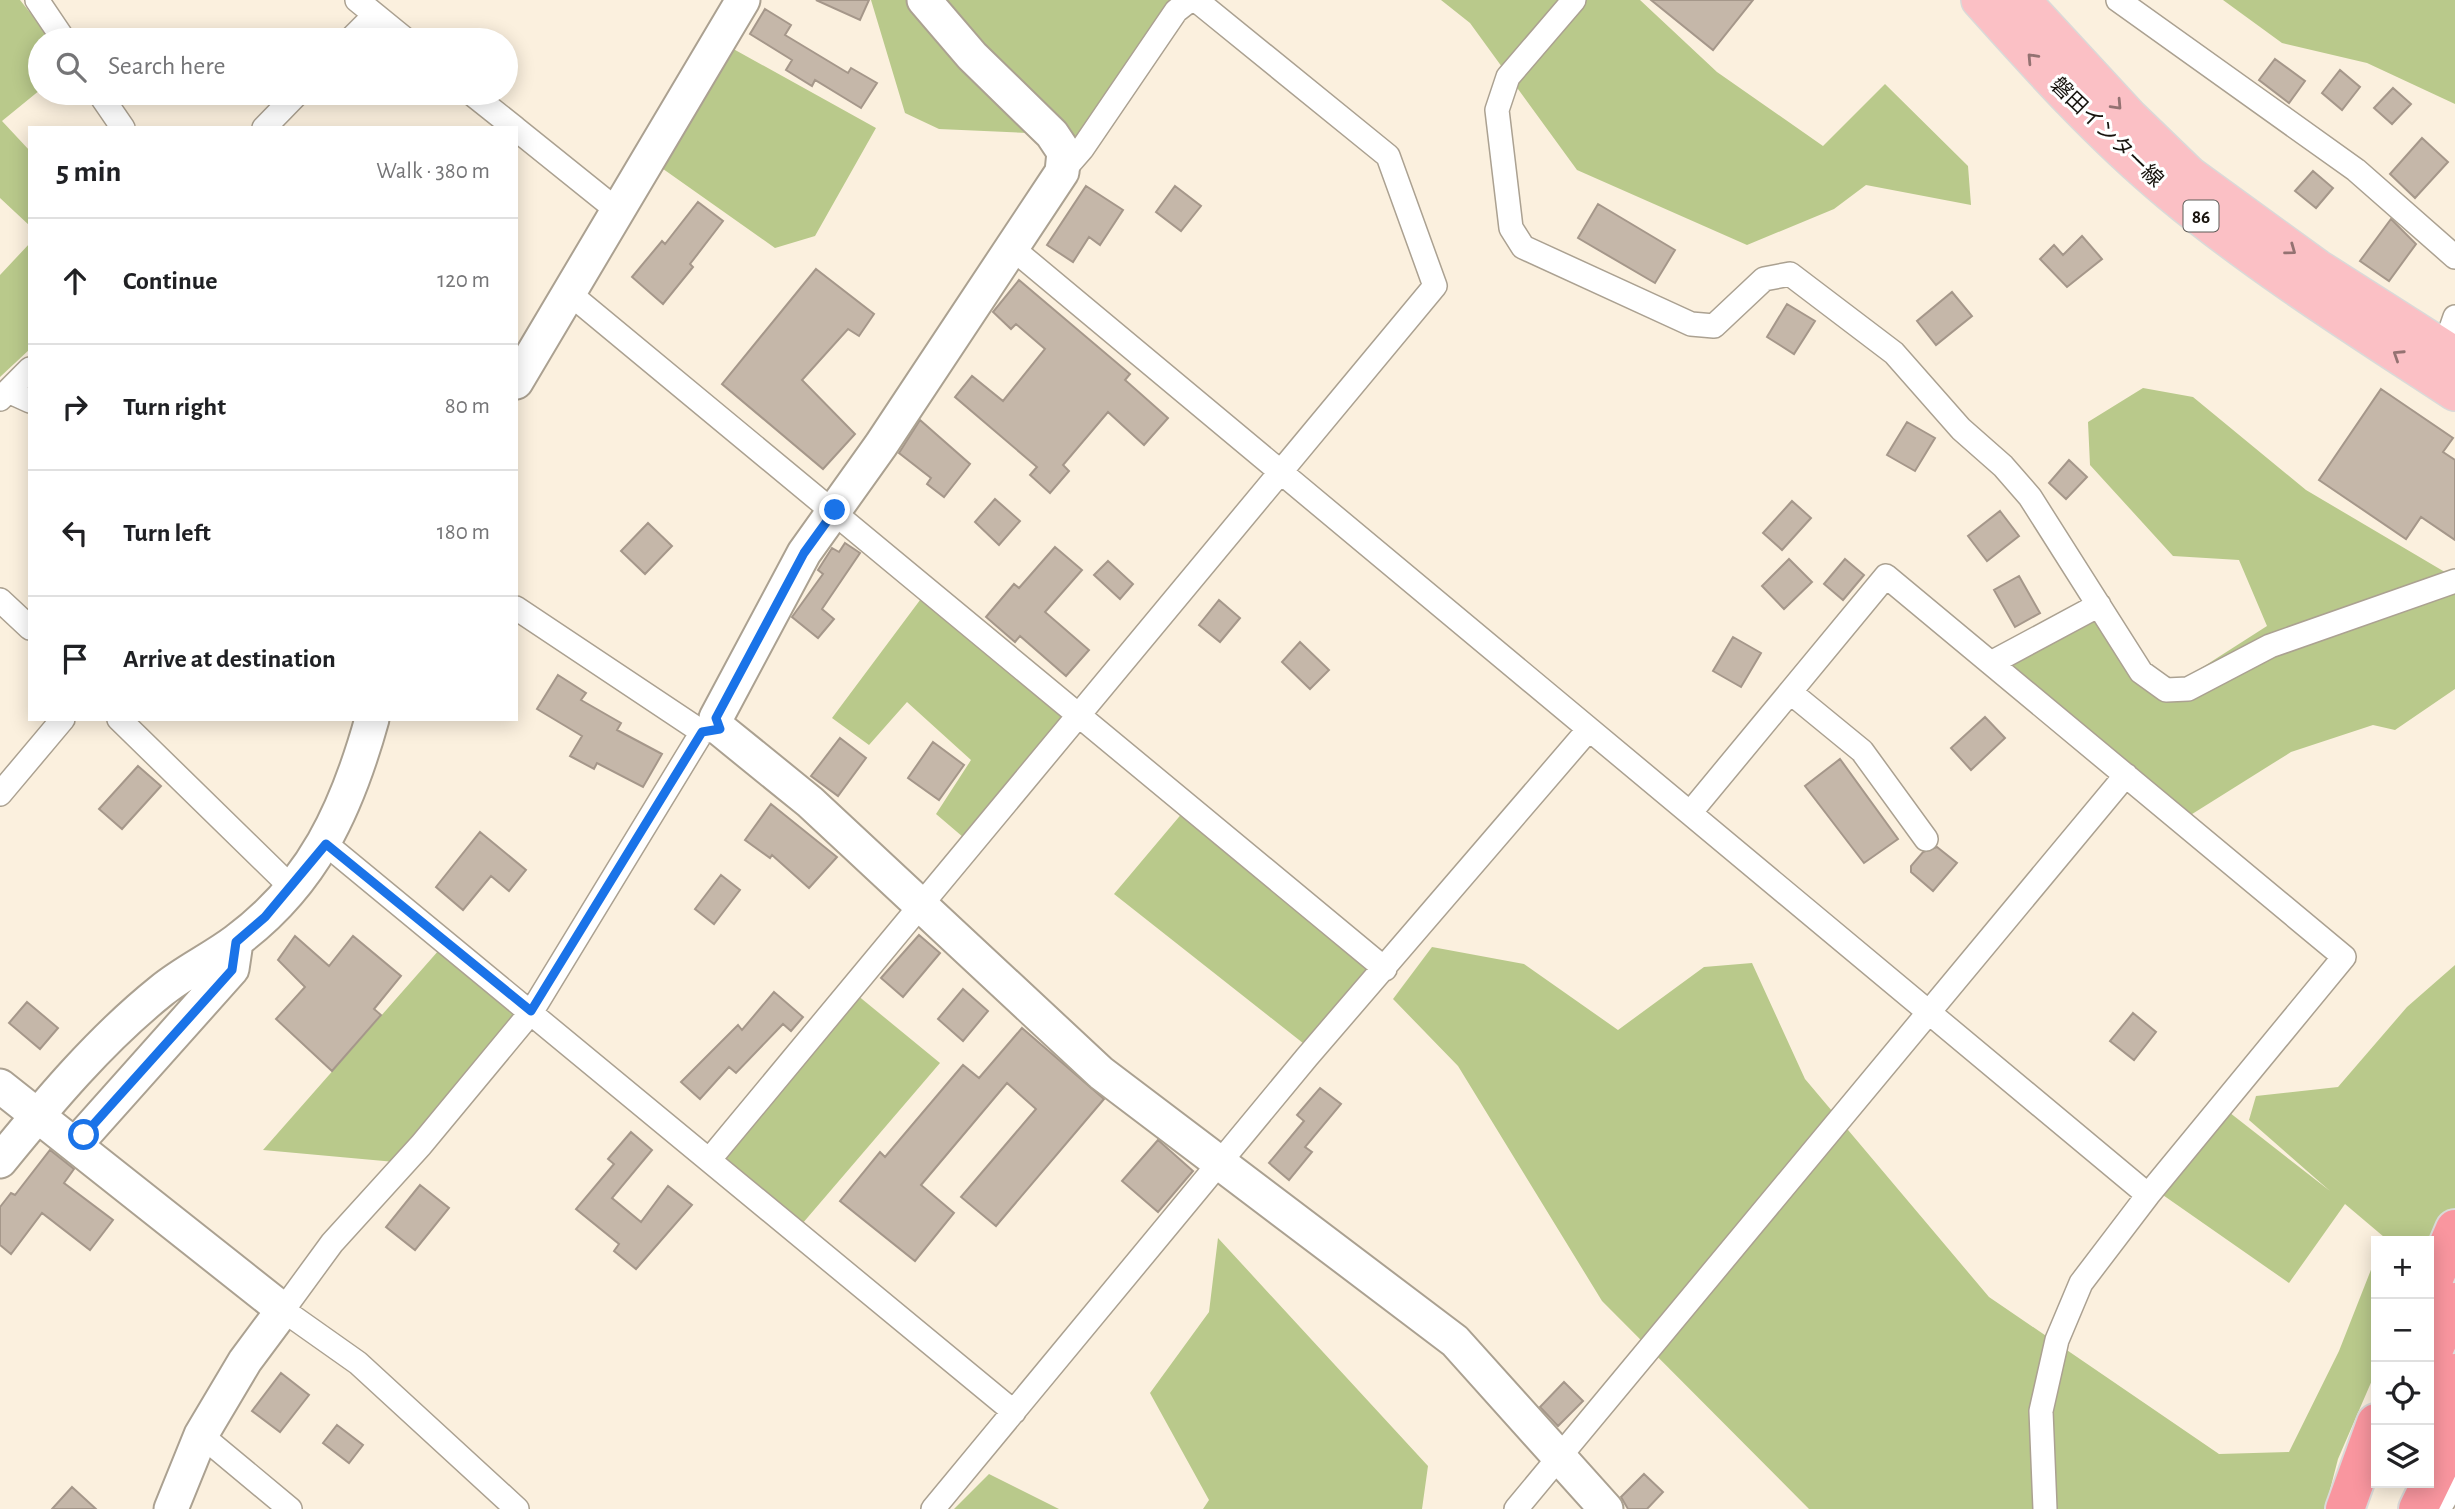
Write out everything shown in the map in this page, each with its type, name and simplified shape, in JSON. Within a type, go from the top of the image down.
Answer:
[{"type":"highway","points":[[2434,1278],[2455,1228]]},
{"type":"highway","points":[[2434,1349],[2455,1302]]},
{"type":"highway","points":[[2433,1425],[2455,1373]]},
{"type":"highway","points":[[2345,1509],[2375,1425]]},
{"type":"highway","points":[[2418,1509],[2455,1433]]},
{"type":"highway","points":[[2361,1509],[2371,1487]]},
{"type":"highway","points":[[2398,1509],[2407,1488]]},
{"type":"main road","name":"磐田インター線","points":[[1980,0],[2110,139],[2172,194],[2298,289],[2455,392]]},
{"type":"main road","name":"磐田インター線","points":[[2021,0],[2130,118],[2189,175],[2316,268],[2451,341]]},
{"type":"street","points":[[37,0],[56,28]]},
{"type":"street","points":[[518,379],[743,0]]},
{"type":"street","points":[[924,0],[972,56],[1052,134],[1064,152],[1062,172]]},
{"type":"street","points":[[170,1509],[201,1435],[246,1361],[332,1243],[421,1145],[531,1011],[711,731],[804,553],[1062,172],[1082,149],[1176,11],[1193,0],[1388,156],[1435,286],[919,904],[710,1159]]},
{"type":"street","points":[[1574,0],[1508,76],[1497,110],[1511,228],[1522,247],[1691,324],[1714,326],[1764,279],[1790,274],[1895,354],[1961,429],[2003,466],[2030,497],[2141,672],[2166,690],[2188,689],[2270,646],[2455,582]]},
{"type":"street","points":[[2118,0],[2356,170],[2455,257]]},
{"type":"street","points":[[356,28],[366,7],[391,28]]},
{"type":"street","points":[[107,105],[122,126]]},
{"type":"street","points":[[266,126],[286,105]]},
{"type":"street","points":[[486,105],[513,126]]},
{"type":"street","points":[[518,130],[618,211]]},
{"type":"street","points":[[1012,248],[2148,1195]]},
{"type":"street","points":[[569,292],[1385,969]]},
{"type":"street","points":[[4,395],[28,371]]},
{"type":"street","points":[[4,395],[28,401]]},
{"type":"street","points":[[1689,813],[1886,576],[2344,957],[2148,1195],[2081,1283],[2057,1340],[2041,1411],[2045,1509]]},
{"type":"street","points":[[0,600],[28,626]]},
{"type":"street","points":[[1991,663],[2099,605]]},
{"type":"street","points":[[518,609],[711,731],[810,802],[1101,1073],[1220,1166],[1455,1341],[1606,1509]]},
{"type":"street","points":[[1790,692],[1862,751],[1926,839]]},
{"type":"street","points":[[0,794],[61,721]]},
{"type":"street","points":[[121,721],[292,888]]},
{"type":"street","points":[[0,1161],[37,1115],[85,1063],[153,998],[236,942],[265,917],[292,888],[326,844],[345,803],[371,721]]},
{"type":"street","points":[[933,1509],[1220,1166],[1307,1057],[1589,729]]},
{"type":"street","points":[[1516,1509],[2126,775]]},
{"type":"street","points":[[326,844],[1014,1412]]},
{"type":"street","points":[[75,1145],[232,970],[236,942]]},
{"type":"street","points":[[0,1086],[283,1311],[358,1363],[517,1509]]},
{"type":"street","points":[[201,1435],[290,1509]]},
{"type":"street","points":[[2439,1509],[2455,1481]]},
{"type":"green space","points":[[0,0],[20,0],[42,28],[28,28],[28,100],[2,121],[28,149],[28,224],[0,198]]},
{"type":"green space","points":[[871,0],[1183,0],[1064,152],[1052,134],[939,129],[905,113]]},
{"type":"green space","points":[[1441,0],[1640,0],[1717,72],[1823,146],[1885,84],[1968,166],[1971,205],[1866,185],[1834,209],[1747,245],[1577,170],[1470,23]]},
{"type":"green space","points":[[2223,0],[2455,0],[2455,104],[2367,63],[2282,43]]},
{"type":"green space","points":[[719,41],[876,128],[815,236],[775,248],[649,159]]},
{"type":"green space","points":[[28,245],[28,351],[0,377],[0,275]]},
{"type":"green space","points":[[2143,388],[2193,397],[2306,490],[2455,578],[2455,689],[2395,730],[2373,725],[2291,752],[2181,821],[1991,663],[2099,605],[2167,690],[2267,626],[2239,560],[2173,556],[2090,465],[2088,422]]},
{"type":"green space","points":[[929,588],[1079,713],[970,843],[936,814],[971,760],[907,702],[869,745],[832,718]]},
{"type":"green space","points":[[1189,805],[1385,969],[1313,1051],[1114,894]]},
{"type":"green space","points":[[1432,947],[1524,964],[1618,1030],[1704,967],[1752,963],[1805,1079],[1989,1297],[2219,1454],[2289,1452],[2339,1351],[2371,1270],[2371,1383],[2338,1459],[2325,1509],[1809,1509],[1602,1301],[1458,1066],[1393,999]]},
{"type":"green space","points":[[439,950],[522,1004],[395,1162],[263,1150]]},
{"type":"green space","points":[[2455,965],[2455,1218],[2434,1249],[2434,1236],[2383,1236],[2345,1204],[2289,1283],[2160,1193],[2225,1109],[2330,1191],[2249,1120],[2256,1096],[2338,1087],[2407,1007]]},
{"type":"green space","points":[[851,990],[940,1063],[796,1231],[714,1154]]},
{"type":"green space","points":[[1218,1238],[1428,1466],[1422,1509],[1203,1509],[1209,1500],[1150,1393],[1209,1312]]},
{"type":"green space","points":[[989,1474],[1059,1509],[954,1509]]},
{"type":"building","points":[[816,0],[869,0],[860,20]]},
{"type":"building","points":[[1651,0],[1753,0],[1713,50]]},
{"type":"building","points":[[765,9],[791,25],[785,35],[848,73],[851,68],[877,83],[861,108],[815,80],[812,86],[786,70],[792,60],[750,34]]},
{"type":"building","points":[[2275,59],[2305,81],[2289,103],[2259,80]]},
{"type":"building","points":[[2340,70],[2360,87],[2342,110],[2322,93]]},
{"type":"building","points":[[2393,88],[2411,104],[2392,124],[2374,108]]},
{"type":"building","points":[[2422,138],[2448,162],[2415,198],[2390,174]]},
{"type":"building","points":[[2313,171],[2333,188],[2316,208],[2295,191]]},
{"type":"building","points":[[1086,186],[1123,210],[1100,245],[1089,237],[1073,262],[1047,245]]},
{"type":"building","points":[[1175,186],[1201,206],[1181,231],[1156,212]]},
{"type":"building","points":[[698,202],[723,221],[690,264],[693,267],[663,304],[632,277],[662,241],[665,244]]},
{"type":"building","points":[[1598,204],[1675,250],[1655,283],[1578,238]]},
{"type":"building","points":[[2391,219],[2416,244],[2389,281],[2360,261]]},
{"type":"building","points":[[2082,236],[2102,259],[2067,287],[2040,259],[2054,245],[2063,255]]},
{"type":"building","points":[[816,269],[874,314],[859,336],[848,329],[802,380],[855,434],[823,469],[722,384]]},
{"type":"building","points":[[1019,280],[1130,374],[1125,380],[1168,418],[1144,445],[1108,412],[1063,465],[1069,471],[1050,493],[1030,475],[1037,467],[955,397],[972,376],[1003,401],[1045,349],[1016,324],[1011,329],[993,312]]},
{"type":"building","points":[[1952,292],[1972,316],[1936,345],[1917,321]]},
{"type":"building","points":[[1787,304],[1815,321],[1794,354],[1767,337]]},
{"type":"building","points":[[2381,389],[2453,438],[2443,452],[2455,460],[2455,540],[2421,517],[2406,539],[2319,480]]},
{"type":"building","points":[[920,420],[970,464],[944,497],[927,484],[931,478],[899,453]]},
{"type":"building","points":[[1907,422],[1935,438],[1915,471],[1887,455]]},
{"type":"building","points":[[2069,460],[2087,477],[2066,499],[2049,483]]},
{"type":"building","points":[[995,499],[1020,521],[999,545],[975,522]]},
{"type":"building","points":[[1792,501],[1811,518],[1782,550],[1763,533]]},
{"type":"building","points":[[2000,511],[2019,536],[1987,561],[1968,536]]},
{"type":"building","points":[[648,523],[672,546],[645,574],[621,551]]},
{"type":"building","points":[[845,543],[860,553],[822,609],[834,619],[818,638],[792,617],[823,574],[818,570],[832,548],[839,552]]},
{"type":"building","points":[[1055,547],[1082,570],[1045,612],[1089,650],[1066,676],[1020,636],[1015,642],[986,617],[1014,584],[1019,588]]},
{"type":"building","points":[[1789,559],[1812,582],[1784,609],[1762,586]]},
{"type":"building","points":[[1845,559],[1864,575],[1843,600],[1824,584]]},
{"type":"building","points":[[1108,561],[1133,584],[1120,599],[1094,575]]},
{"type":"building","points":[[2019,576],[2040,613],[2015,627],[1994,590]]},
{"type":"building","points":[[1219,600],[1240,618],[1220,642],[1199,625]]},
{"type":"building","points":[[1733,637],[1761,653],[1741,687],[1713,671]]},
{"type":"building","points":[[1300,642],[1329,670],[1310,689],[1282,662]]},
{"type":"building","points":[[558,675],[586,693],[581,700],[621,723],[617,730],[662,754],[643,787],[597,763],[594,769],[570,756],[582,736],[537,709]]},
{"type":"building","points":[[1985,717],[2005,738],[1971,770],[1951,748]]},
{"type":"building","points":[[840,738],[866,758],[838,796],[811,776]]},
{"type":"building","points":[[933,742],[964,765],[939,800],[908,778]]},
{"type":"building","points":[[1840,759],[1898,839],[1864,863],[1805,786]]},
{"type":"building","points":[[138,766],[161,786],[122,829],[99,809]]},
{"type":"building","points":[[771,804],[837,857],[809,888],[772,855],[770,858],[745,840]]},
{"type":"building","points":[[480,832],[526,870],[509,891],[491,876],[463,910],[436,887]]},
{"type":"building","points":[[1937,847],[1957,863],[1933,891],[1911,872],[1911,866],[1923,852]]},
{"type":"building","points":[[721,875],[740,890],[714,924],[695,909]]},
{"type":"building","points":[[919,935],[940,953],[903,997],[881,978]]},
{"type":"building","points":[[295,936],[329,966],[353,936],[401,976],[374,1009],[381,1015],[332,1071],[276,1019],[305,987],[278,960]]},
{"type":"building","points":[[963,989],[988,1011],[963,1041],[938,1019]]},
{"type":"building","points":[[774,992],[803,1017],[791,1031],[783,1024],[736,1073],[729,1067],[700,1099],[681,1082],[738,1025],[742,1030]]},
{"type":"building","points":[[27,1002],[58,1028],[40,1049],[9,1023]]},
{"type":"building","points":[[2133,1013],[2156,1032],[2134,1060],[2110,1041]]},
{"type":"building","points":[[1022,1028],[1104,1099],[996,1226],[961,1197],[1036,1109],[1007,1083],[921,1185],[954,1213],[915,1261],[840,1201],[880,1152],[885,1157],[963,1065],[979,1078]]},
{"type":"building","points":[[1320,1088],[1341,1104],[1305,1147],[1312,1152],[1289,1180],[1269,1163],[1304,1121],[1297,1115]]},
{"type":"building","points":[[631,1132],[652,1150],[612,1198],[641,1222],[668,1186],[692,1205],[636,1269],[614,1251],[619,1244],[576,1209],[614,1164],[608,1159]]},
{"type":"building","points":[[1158,1140],[1193,1171],[1158,1212],[1122,1181]]},
{"type":"building","points":[[50,1150],[74,1169],[64,1183],[113,1220],[90,1250],[42,1213],[11,1254],[0,1245],[0,1207],[11,1193],[15,1195]]},
{"type":"building","points":[[420,1185],[449,1208],[415,1250],[386,1227]]},
{"type":"building","points":[[281,1373],[309,1395],[280,1432],[252,1411]]},
{"type":"building","points":[[1564,1382],[1583,1401],[1558,1426],[1540,1407]]},
{"type":"building","points":[[337,1425],[363,1445],[349,1463],[323,1443]]},
{"type":"building","points":[[1644,1474],[1663,1492],[1647,1509],[1628,1509],[1621,1497]]},
{"type":"building","points":[[72,1487],[96,1509],[52,1509]]},
{"type":"route","points":[[84,1135],[232,970],[236,942],[265,917],[292,888],[326,844],[531,1011],[702,732],[720,729],[716,718],[804,553],[835,510]]}]
